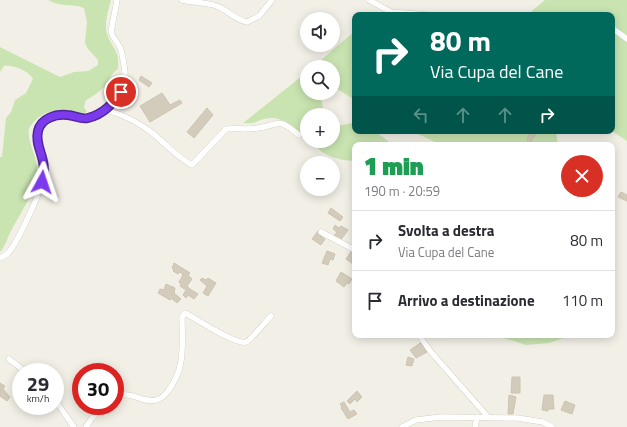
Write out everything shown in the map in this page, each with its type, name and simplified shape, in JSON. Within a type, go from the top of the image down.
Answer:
[{"type":"street","points":[[0,258],[11,248],[29,216],[43,178],[45,171],[38,140],[38,131],[41,123],[52,116],[67,115],[82,119],[89,118],[107,110],[121,92],[125,80],[124,67],[120,48],[111,32],[117,0]]},
{"type":"street","points":[[182,0],[215,6],[234,18],[247,22],[259,16],[272,0]]},
{"type":"street","points":[[369,0],[390,12]]},
{"type":"street","points":[[615,30],[627,39]]},
{"type":"street","points":[[107,110],[139,124],[151,132],[183,161],[192,165],[226,129],[258,128],[280,123],[289,127],[299,135]]},
{"type":"street","points":[[321,232],[352,248]]},
{"type":"street","points":[[124,395],[130,395],[149,401],[157,401],[165,395],[176,381],[182,358],[182,317],[185,313],[236,341],[246,342],[253,338],[258,329],[272,316]]},
{"type":"street","points":[[421,338],[488,417]]},
{"type":"street","points":[[9,359],[14,363]]},
{"type":"street","points":[[64,413],[74,427]]},
{"type":"street","points":[[86,427],[95,415]]},
{"type":"street","points":[[402,427],[416,420],[441,417],[488,417],[517,418],[543,422],[552,427]]},
{"type":"street","points":[[475,427],[477,417]]},
{"type":"green space","points":[[48,0],[111,0],[106,30],[117,54],[118,69],[112,74],[102,89],[86,100],[84,107],[87,112],[70,114],[50,112],[37,119],[29,128],[29,138],[37,167],[34,185],[27,202],[0,252],[0,157],[2,157],[6,118],[11,112],[15,100],[26,93],[33,79],[25,71],[11,66],[4,66],[0,72],[0,47],[60,77],[74,72],[88,71],[98,65],[98,60],[88,49],[85,43],[87,22],[84,8],[58,4]]},
{"type":"green space","points":[[545,0],[627,0],[627,141],[615,133],[615,12],[531,12]]},
{"type":"green space","points":[[352,34],[352,98],[340,91],[340,60],[321,60],[330,52],[340,52],[340,44]]},
{"type":"green space","points":[[300,78],[300,100],[321,100],[323,108],[300,108],[300,133],[288,123],[277,118],[264,119],[252,123],[243,123]]},
{"type":"green space","points":[[352,123],[352,134],[379,134],[389,142],[352,142],[352,161],[340,159],[340,156],[330,156],[317,148],[340,148],[340,126]]},
{"type":"green space","points":[[418,134],[556,134],[558,142],[435,142]]},
{"type":"green space","points":[[504,338],[563,338],[549,343],[526,345]]},
{"type":"building","points":[[141,76],[152,83],[149,87],[139,80]]},
{"type":"building","points":[[132,93],[136,100],[126,106],[122,100]]},
{"type":"building","points":[[162,93],[170,105],[180,100],[182,103],[150,122],[140,106]]},
{"type":"building","points":[[207,108],[213,115],[194,138],[187,132]]},
{"type":"building","points":[[529,134],[535,135],[531,142],[527,140]]},
{"type":"building","points":[[621,192],[627,195],[627,201],[618,197]]},
{"type":"building","points":[[331,208],[343,217],[340,221],[328,213]]},
{"type":"building","points":[[335,225],[339,228],[341,226],[348,230],[340,241],[333,237],[337,232],[333,229]]},
{"type":"building","points":[[318,231],[323,235],[321,237],[325,239],[321,245],[312,239]]},
{"type":"building","points":[[352,250],[352,263],[346,259]]},
{"type":"building","points":[[327,251],[335,254],[333,260],[330,259],[328,265],[322,263]]},
{"type":"building","points":[[174,263],[190,273],[188,275],[192,279],[187,286],[198,294],[194,299],[188,295],[186,298],[183,295],[186,290],[180,286],[181,284],[179,282],[183,275],[180,272],[178,274],[173,271],[174,270],[172,268]]},
{"type":"building","points":[[341,272],[352,279],[349,284],[347,283],[344,287],[336,281]]},
{"type":"building","points":[[202,278],[206,280],[208,278],[216,283],[208,296],[203,293],[207,286],[200,280]]},
{"type":"building","points":[[166,284],[175,288],[174,293],[181,299],[177,303],[171,298],[170,300],[158,293],[160,289],[164,290]]},
{"type":"building","points":[[422,342],[428,349],[426,350],[427,352],[416,358],[410,350]]},
{"type":"building","points":[[408,357],[414,359],[412,366],[406,365]]},
{"type":"building","points":[[512,377],[520,377],[520,393],[511,393]]},
{"type":"building","points":[[0,383],[5,386],[3,389],[10,397],[7,401],[0,396]]},
{"type":"building","points":[[357,391],[362,397],[357,402],[355,399],[350,404],[347,401]]},
{"type":"building","points":[[509,395],[516,397],[513,414],[508,414]]},
{"type":"building","points":[[544,395],[553,395],[554,409],[548,409],[548,411],[542,410]]},
{"type":"building","points":[[565,401],[575,405],[572,414],[561,410]]},
{"type":"building","points":[[344,402],[350,412],[354,410],[357,414],[348,419],[340,404]]},
{"type":"route","points":[[42,182],[45,171],[38,140],[38,131],[41,123],[52,116],[67,115],[82,119],[89,118],[107,110],[121,92]]}]
